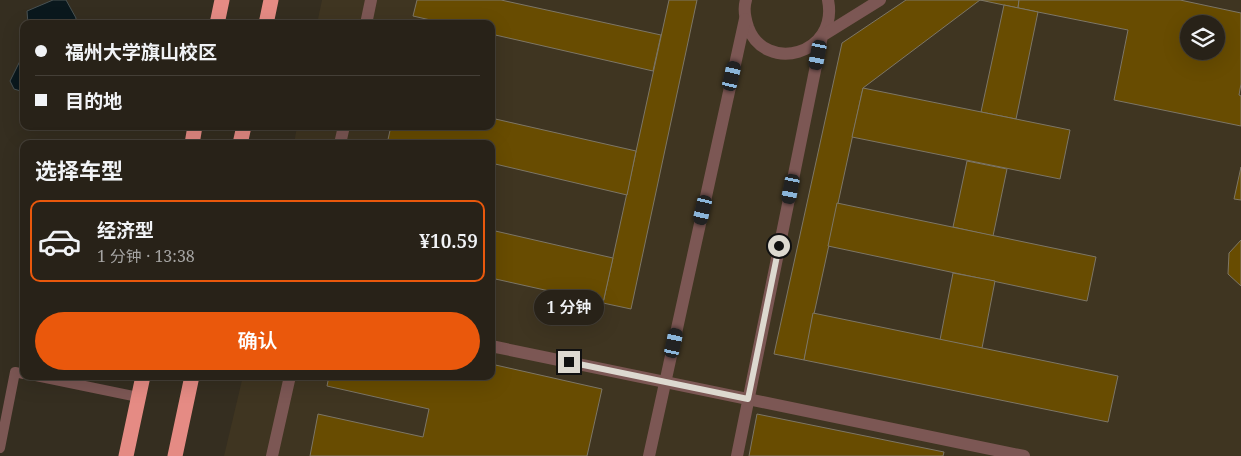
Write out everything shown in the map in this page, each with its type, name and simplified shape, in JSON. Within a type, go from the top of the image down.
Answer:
[{"type":"highway","points":[[218,20],[222,0]]},
{"type":"highway","points":[[267,20],[270,0]]},
{"type":"highway","points":[[126,456],[142,380]]},
{"type":"highway","points":[[175,456],[191,380]]},
{"type":"street","points":[[367,20],[371,0]]},
{"type":"street","points":[[649,456],[745,18],[746,0]]},
{"type":"street","points":[[737,456],[822,36],[828,24],[830,10],[828,0]]},
{"type":"street","points":[[745,18],[750,32],[759,43],[771,51],[785,54],[799,52],[812,46],[822,36],[880,0]]},
{"type":"street","points":[[495,347],[1024,456]]},
{"type":"street","points":[[272,456],[289,380]]},
{"type":"lane","points":[[0,448],[15,372],[20,373]]},
{"type":"lane","points":[[55,380],[138,397]]},
{"type":"shaded area","points":[[53,0],[66,0],[76,18],[76,20],[28,20],[27,11]]},
{"type":"shaded area","points":[[322,0],[1241,0],[1241,456],[224,456],[242,380],[495,380],[495,140],[295,140],[296,130],[495,130],[495,20],[318,20]]},
{"type":"shaded area","points":[[20,61],[20,91],[14,89],[10,81]]},
{"type":"building","points":[[417,0],[501,0],[661,35],[653,71],[495,35],[495,20],[430,20],[413,16]]},
{"type":"building","points":[[669,0],[697,0],[631,309],[603,303]]},
{"type":"building","points":[[906,0],[980,0],[863,88],[804,360],[774,354],[842,43]]},
{"type":"building","points":[[980,0],[1019,0],[1018,8]]},
{"type":"building","points":[[1019,0],[1180,0],[1241,13],[1241,84],[1239,95],[1241,96],[1241,126],[1114,100],[1128,30],[1018,8]]},
{"type":"building","points":[[1004,5],[1038,12],[1016,119],[981,112]]},
{"type":"building","points":[[863,88],[1070,130],[1060,179],[852,137]]},
{"type":"building","points":[[495,119],[636,151],[627,195],[495,164],[495,140],[388,140],[390,130],[495,130]]},
{"type":"building","points":[[967,161],[1007,169],[993,236],[953,227]]},
{"type":"building","points":[[1241,167],[1241,200],[1234,199]]},
{"type":"building","points":[[837,203],[1096,257],[1087,301],[828,246]]},
{"type":"building","points":[[495,231],[613,258],[603,303],[495,279]]},
{"type":"building","points":[[1241,240],[1241,286],[1228,274],[1229,253]]},
{"type":"building","points":[[953,273],[995,281],[982,348],[940,340]]},
{"type":"building","points":[[813,313],[1118,376],[1108,422],[804,360]]},
{"type":"building","points":[[495,365],[602,389],[587,456],[310,456],[318,414],[423,437],[429,409],[327,386],[328,380],[495,380]]},
{"type":"building","points":[[757,414],[944,452],[943,456],[749,456]]},
{"type":"route","points":[[569,362],[748,399],[779,246]]}]
